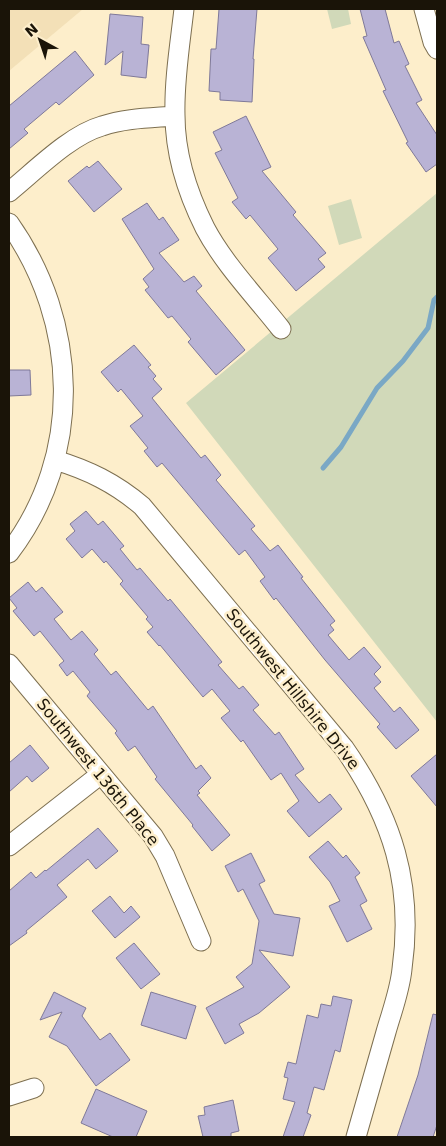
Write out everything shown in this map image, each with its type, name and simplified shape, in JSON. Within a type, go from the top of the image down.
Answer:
[{"type":"street","points":[[184,9],[175,116],[180,154],[189,191],[206,229],[225,258],[281,328]]},
{"type":"street","points":[[424,9],[433,42],[437,49]]},
{"type":"street","points":[[9,192],[76,137],[102,126],[133,119],[175,116]]},
{"type":"street","points":[[9,223],[33,263],[52,307],[58,332],[62,367],[63,403],[55,460],[44,493],[32,518],[9,553]]},
{"type":"street","name":"Southwest Hillshire Drive","points":[[55,460],[82,468],[108,481],[142,506],[344,748],[362,774],[386,822],[394,845],[403,889],[406,934],[402,971],[356,1137]]},
{"type":"street","name":"Southwest 136th Place","points":[[9,664],[153,836],[165,856],[201,941]]},
{"type":"street","points":[[9,846],[102,774]]},
{"type":"street","points":[[9,1096],[34,1088]]},
{"type":"shaded area","points":[[9,9],[83,9],[9,71]]},
{"type":"green space","points":[[327,9],[348,9],[351,24],[332,29]]},
{"type":"green space","points":[[437,193],[437,722],[186,403]]},
{"type":"green space","points":[[351,199],[362,238],[339,245],[328,206]]},
{"type":"building","points":[[219,9],[257,9],[252,102],[220,100],[220,92],[209,91],[211,49],[216,49]]},
{"type":"building","points":[[360,9],[385,9],[394,43],[399,41],[409,64],[405,66],[422,100],[416,103],[437,135],[437,164],[426,172],[406,143],[408,142],[383,91],[386,90],[363,37],[367,36]]},
{"type":"building","points":[[110,14],[143,17],[141,44],[149,45],[146,78],[121,75],[123,51],[105,65]]},
{"type":"building","points":[[75,51],[94,75],[59,105],[56,102],[24,129],[28,133],[9,149],[9,106]]},
{"type":"building","points":[[246,116],[271,167],[262,171],[296,212],[293,215],[326,253],[318,259],[325,267],[296,291],[268,258],[278,249],[250,215],[246,219],[232,202],[238,198],[215,153],[222,150],[213,132]]},
{"type":"building","points":[[98,161],[122,189],[94,212],[68,181],[87,166],[89,168]]},
{"type":"building","points":[[147,203],[159,220],[163,217],[179,240],[159,253],[184,282],[194,276],[202,286],[196,291],[245,350],[216,375],[188,342],[191,339],[172,316],[168,318],[145,290],[149,287],[143,279],[154,269],[122,219]]},
{"type":"building","points":[[134,345],[151,365],[148,367],[156,376],[153,379],[162,389],[152,398],[201,458],[205,455],[221,475],[216,480],[255,526],[251,529],[270,551],[278,545],[303,577],[301,578],[335,621],[330,625],[334,630],[328,635],[349,660],[364,647],[381,667],[374,674],[381,682],[374,688],[394,712],[400,707],[419,730],[396,749],[377,727],[380,724],[325,660],[276,598],[274,600],[260,581],[265,577],[245,550],[239,555],[162,463],[157,467],[144,451],[148,448],[130,426],[143,416],[121,389],[118,392],[101,372]]},
{"type":"building","points":[[9,370],[30,370],[31,395],[9,396]]},
{"type":"building","points":[[86,511],[98,525],[103,521],[124,546],[120,549],[137,570],[140,568],[168,601],[170,599],[222,662],[218,665],[239,689],[243,686],[259,705],[253,710],[275,735],[279,732],[304,769],[295,775],[319,803],[330,794],[342,809],[309,837],[287,811],[299,801],[281,773],[271,780],[243,740],[241,742],[221,718],[230,711],[212,689],[203,697],[147,632],[153,627],[146,619],[148,617],[120,584],[123,581],[106,561],[104,563],[92,549],[82,558],[66,539],[75,531],[70,524]]},
{"type":"building","points":[[28,582],[36,592],[42,587],[63,612],[54,619],[71,640],[82,631],[98,650],[94,654],[111,675],[116,671],[148,710],[153,706],[196,769],[201,765],[211,778],[198,791],[200,793],[197,795],[230,835],[212,851],[155,779],[157,777],[135,746],[128,751],[115,733],[117,731],[87,696],[90,692],[73,671],[67,676],[59,665],[64,661],[40,631],[34,636],[13,611],[17,608],[9,598]]},
{"type":"building","points":[[30,745],[49,768],[32,782],[27,776],[9,792],[9,763]]},
{"type":"building","points":[[437,754],[437,807],[411,776]]},
{"type":"building","points":[[98,828],[118,851],[96,869],[88,859],[57,885],[67,897],[26,931],[27,933],[9,946],[9,891],[31,872],[36,878],[46,871]]},
{"type":"building","points":[[328,841],[343,858],[346,855],[360,873],[355,877],[367,901],[360,905],[372,929],[347,942],[329,906],[340,901],[330,882],[309,857]]},
{"type":"building","points":[[251,853],[265,881],[259,884],[274,914],[300,918],[293,956],[259,950],[290,987],[259,1013],[239,1024],[244,1033],[225,1044],[206,1008],[244,987],[236,977],[252,964],[259,921],[243,889],[238,892],[225,866]]},
{"type":"building","points":[[110,896],[124,913],[131,906],[140,917],[115,938],[92,911]]},
{"type":"building","points":[[134,943],[160,974],[141,989],[116,958]]},
{"type":"building","points":[[54,992],[86,1008],[82,1016],[100,1040],[110,1033],[130,1060],[96,1086],[67,1046],[49,1037],[62,1012],[40,1020]]},
{"type":"building","points":[[151,992],[196,1006],[186,1039],[141,1025]]},
{"type":"building","points":[[333,996],[352,1000],[340,1052],[335,1050],[324,1090],[314,1087],[307,1113],[311,1115],[303,1137],[283,1137],[295,1102],[283,1099],[288,1078],[284,1077],[288,1062],[296,1064],[307,1015],[318,1018],[321,1004],[331,1006]]},
{"type":"building","points":[[433,1014],[437,1015],[437,1125],[433,1137],[397,1137],[418,1075]]},
{"type":"building","points":[[96,1089],[147,1111],[136,1137],[113,1137],[81,1123]]},
{"type":"building","points":[[233,1100],[239,1131],[231,1133],[231,1137],[203,1137],[198,1116],[205,1115],[204,1107]]},
{"type":"waterway","points":[[323,468],[341,447],[377,388],[403,361],[428,328],[434,300],[437,297]]}]
